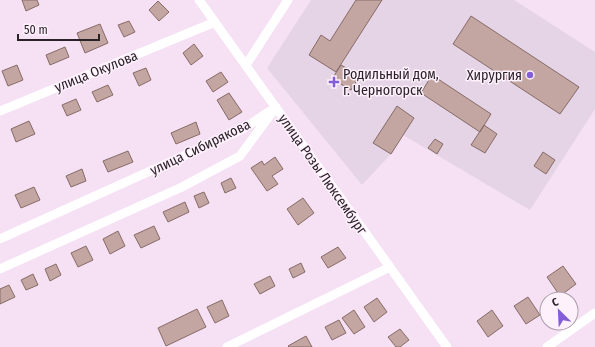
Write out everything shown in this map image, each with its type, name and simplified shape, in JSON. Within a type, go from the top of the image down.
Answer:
[{"type":"street","name":"улица Розы Люксембург","points":[[200,0],[447,347]]},
{"type":"street","points":[[246,64],[288,0]]},
{"type":"street","name":"улица Окулова","points":[[0,111],[215,22]]},
{"type":"street","name":"улица Сибирякова","points":[[0,239],[237,132],[276,107]]},
{"type":"street","name":"улица Сибирякова","points":[[0,269],[182,188],[240,156],[276,107]]},
{"type":"street","points":[[227,347],[390,267]]},
{"type":"street","points":[[547,347],[595,314]]},
{"type":"shaded area","points":[[311,0],[514,0],[595,52],[595,109],[530,210],[403,135],[414,118],[373,143],[391,154],[362,185],[267,68]]},
{"type":"building","points":[[22,0],[37,0],[39,5],[26,11]]},
{"type":"building","name":"Родильный дом, г. Черногорск","points":[[356,0],[382,0],[336,72],[309,55],[321,35],[330,41]]},
{"type":"building","points":[[158,1],[169,12],[159,21],[149,10]]},
{"type":"building","name":"Хирургия","points":[[471,16],[579,87],[560,114],[453,44]]},
{"type":"building","points":[[129,21],[135,32],[124,37],[118,25]]},
{"type":"building","points":[[100,24],[108,43],[85,53],[77,33]]},
{"type":"building","points":[[194,44],[203,56],[191,65],[183,53]]},
{"type":"building","points":[[65,47],[69,57],[50,65],[46,55]]},
{"type":"building","points":[[17,65],[23,80],[8,86],[2,71]]},
{"type":"building","points":[[341,65],[360,76],[351,90],[332,79]]},
{"type":"building","points":[[146,68],[151,80],[139,86],[133,73]]},
{"type":"building","points":[[221,72],[228,82],[213,92],[206,81]]},
{"type":"building","points":[[432,75],[491,114],[480,132],[421,93]]},
{"type":"building","points":[[108,85],[113,95],[97,102],[92,92]]},
{"type":"building","points":[[229,93],[242,112],[229,120],[217,100]]},
{"type":"building","points":[[76,99],[81,110],[67,116],[62,105]]},
{"type":"building","points":[[397,106],[414,118],[391,154],[373,143]]},
{"type":"building","points":[[29,121],[35,134],[16,142],[11,129]]},
{"type":"building","points":[[196,122],[200,134],[176,144],[171,133]]},
{"type":"building","points":[[484,125],[497,134],[485,153],[471,145]]},
{"type":"building","points":[[435,139],[443,144],[437,154],[428,148]]},
{"type":"building","points":[[128,151],[133,162],[108,172],[103,161]]},
{"type":"building","points":[[543,152],[555,160],[546,174],[534,166]]},
{"type":"building","points":[[275,157],[283,169],[272,176],[278,184],[267,191],[251,168],[262,161],[264,165]]},
{"type":"building","points":[[82,169],[86,181],[71,187],[66,176]]},
{"type":"building","points":[[231,178],[236,188],[225,193],[221,183]]},
{"type":"building","points":[[34,187],[40,200],[21,208],[15,195]]},
{"type":"building","points":[[204,192],[209,203],[199,208],[194,196]]},
{"type":"building","points":[[303,198],[314,213],[298,225],[287,209]]},
{"type":"building","points":[[185,202],[189,212],[168,222],[163,212]]},
{"type":"building","points":[[154,226],[160,239],[141,248],[134,235]]},
{"type":"building","points":[[118,231],[125,246],[110,254],[103,239]]},
{"type":"building","points":[[86,246],[93,260],[78,267],[71,253]]},
{"type":"building","points":[[338,247],[346,258],[328,268],[321,257]]},
{"type":"building","points":[[301,263],[305,272],[293,278],[289,269]]},
{"type":"building","points":[[56,264],[61,275],[50,281],[45,269]]},
{"type":"building","points":[[563,266],[576,284],[567,291],[557,291],[547,277]]},
{"type":"building","points":[[33,274],[38,285],[26,290],[21,280]]},
{"type":"building","points":[[270,276],[275,286],[260,294],[254,284]]},
{"type":"building","points":[[9,285],[15,297],[0,304],[0,289]]},
{"type":"building","points":[[528,297],[539,316],[526,324],[514,306]]},
{"type":"building","points":[[377,298],[387,312],[374,322],[364,307]]},
{"type":"building","points":[[222,300],[229,316],[215,323],[207,307]]},
{"type":"building","points":[[197,309],[206,327],[166,346],[158,328]]},
{"type":"building","points":[[354,310],[365,327],[354,334],[342,318]]},
{"type":"building","points":[[492,310],[503,326],[488,337],[477,321]]},
{"type":"building","points":[[339,320],[346,333],[332,340],[325,327]]},
{"type":"building","points":[[400,329],[409,340],[400,347],[396,347],[388,337]]},
{"type":"building","points":[[306,336],[312,347],[288,346]]},
{"type":"place","name":"Хирургия","points":[[530,75]]},
{"type":"place","name":"Родильный дом, г. Черногорск","points":[[334,82]]}]
